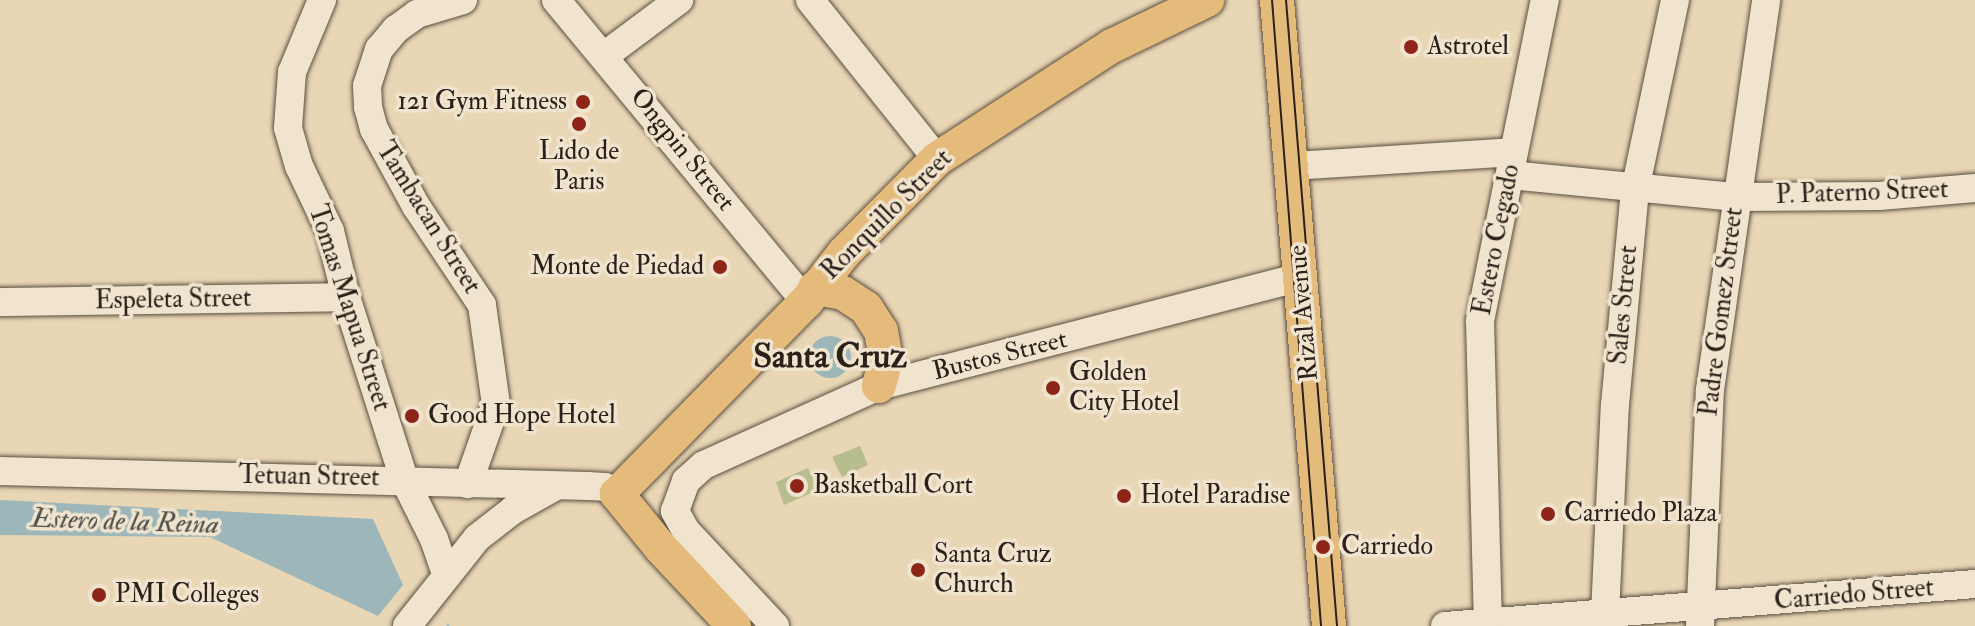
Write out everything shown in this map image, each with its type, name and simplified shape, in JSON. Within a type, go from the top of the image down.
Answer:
[{"type":"main road","name":"Ronquillo Street","points":[[617,494],[937,159],[1112,46],[1207,0]]},
{"type":"main road","name":"Rizal Avenue","points":[[1277,0],[1329,626]]},
{"type":"main road","points":[[810,295],[843,293],[866,308],[881,331],[886,359],[879,386]]},
{"type":"main road","points":[[617,494],[661,548],[734,626]]},
{"type":"street","name":"Tomas Mapua Street","points":[[322,0],[292,72],[288,128],[299,166],[330,231],[346,297],[404,479],[429,528],[446,574]]},
{"type":"street","name":"Tambacan Street","points":[[463,0],[417,14],[396,29],[379,49],[367,96],[374,129],[416,206],[482,305],[496,404],[468,484]]},
{"type":"street","name":"Ongpin Street","points":[[556,0],[810,295]]},
{"type":"street","points":[[604,56],[679,0]]},
{"type":"street","points":[[810,0],[937,159]]},
{"type":"street","name":"Estero Cegado","points":[[1488,624],[1480,321],[1545,0]]},
{"type":"street","name":"Sales Street","points":[[1605,614],[1615,405],[1635,190],[1675,0]]},
{"type":"street","name":"Padre Gomez Street","points":[[1699,617],[1710,390],[1766,0]]},
{"type":"street","name":"P. Paterno Street","points":[[1293,166],[1512,164],[1635,190],[1736,197],[1879,196],[1975,188]]},
{"type":"street","name":"Bustos Street","points":[[775,626],[686,531],[675,511],[686,481],[704,465],[879,386],[1300,277]]},
{"type":"street","name":"Espeleta Street","points":[[0,302],[346,297]]},
{"type":"street","name":"Tetuan Street","points":[[0,471],[404,479],[468,484],[605,487],[617,494]]},
{"type":"street","points":[[416,615],[477,538],[513,510],[555,486]]},
{"type":"street","name":"Carriedo Street","points":[[1445,626],[1605,614],[1699,617],[1975,584]]},
{"type":"green space","points":[[860,446],[868,465],[842,477],[832,457]]},
{"type":"green space","name":"Basketball Cort","points":[[808,468],[818,490],[784,505],[776,482]]},
{"type":"water","points":[[830,336],[845,342],[851,357],[845,372],[830,378],[815,372],[809,357],[815,342]]},
{"type":"water","name":"Estero de la Reina","points":[[0,500],[373,519],[403,585],[450,626],[389,626],[378,616],[210,537],[0,535]]},
{"type":"pier","points":[[403,585],[448,624],[389,626],[378,616]]},
{"type":"tram line","points":[[1272,0],[1321,626]]},
{"type":"tram line","points":[[1286,0],[1337,626]]},
{"type":"place","name":"Astrotel","points":[[1411,47]]},
{"type":"place","name":"121 Gym Fitness","points":[[583,102]]},
{"type":"place","name":"Lido de Paris","points":[[579,124]]},
{"type":"place","name":"Monte de Piedad","points":[[720,267]]},
{"type":"place","name":"Golden City Hotel","points":[[1053,388]]},
{"type":"place","name":"Good Hope Hotel","points":[[412,416]]},
{"type":"place","name":"Basketball Cort","points":[[797,486]]},
{"type":"place","name":"Hotel Paradise","points":[[1124,496]]},
{"type":"place","name":"Carriedo Plaza","points":[[1548,514]]},
{"type":"place","name":"Carriedo","points":[[1323,547]]},
{"type":"place","name":"Santa Cruz Church","points":[[918,570]]},
{"type":"place","name":"PMI Colleges","points":[[99,595]]},
{"type":"district","name":"Santa Cruz","points":[[830,357]]}]
